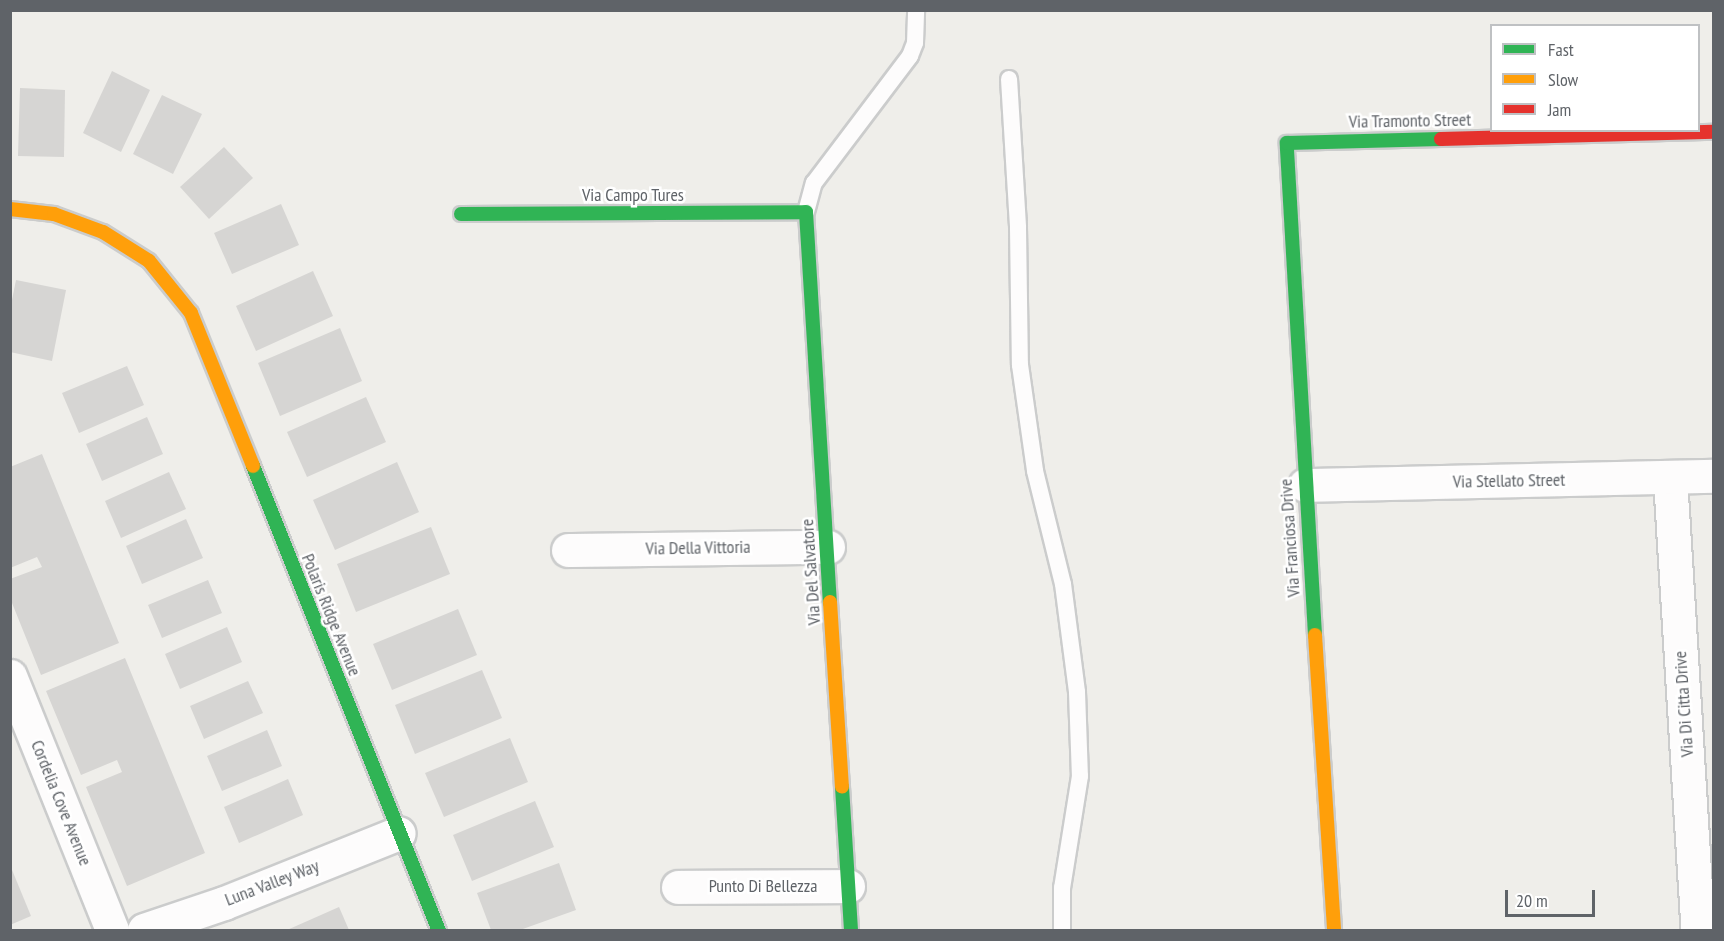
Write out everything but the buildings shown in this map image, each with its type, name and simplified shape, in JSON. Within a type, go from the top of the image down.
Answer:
[{"type":"street","name":"Via Tramonto Street","points":[[1287,142],[1713,132]]},
{"type":"street","name":"Via Franciosa Drive","points":[[1287,142],[1305,485],[1334,930]]},
{"type":"street","name":"Polaris Ridge Avenue","points":[[10,208],[54,214],[103,232],[149,261],[190,313],[439,930]]},
{"type":"street","name":"Via Campo Tures","points":[[461,214],[806,212]]},
{"type":"street","name":"Via Del Salvatore","points":[[806,212],[851,930]]},
{"type":"street","name":"Via Stellato Street","points":[[1305,485],[1713,477]]},
{"type":"street","name":"Via Di Citta Drive","points":[[1670,478],[1698,930]]},
{"type":"street","name":"Via Della Vittoria","points":[[568,550],[828,547]]},
{"type":"street","name":"Cordelia Cove Avenue","points":[[10,676],[112,930]]},
{"type":"street","name":"Luna Valley Way","points":[[144,930],[224,903],[399,833]]},
{"type":"street","name":"Punto Di Bellezza","points":[[678,887],[848,886]]},
{"type":"lane","points":[[806,212],[814,183],[910,56],[915,43],[916,10]]},
{"type":"lane","points":[[1009,79],[1018,228],[1020,365],[1035,471],[1063,584],[1077,692],[1080,776],[1062,888],[1062,930]]},
{"type":"traffic: fast","points":[[1315,635],[1287,143],[1441,139]]},
{"type":"traffic: fast","points":[[461,214],[806,212],[830,602]]},
{"type":"traffic: fast","points":[[253,466],[439,930]]},
{"type":"traffic: fast","points":[[842,787],[851,930]]},
{"type":"traffic: slow","points":[[10,209],[54,214],[103,232],[149,261],[191,313],[253,466]]},
{"type":"traffic: slow","points":[[830,602],[842,787]]},
{"type":"traffic: slow","points":[[1315,635],[1334,930]]},
{"type":"traffic: jam","points":[[1441,139],[1714,132]]}]
